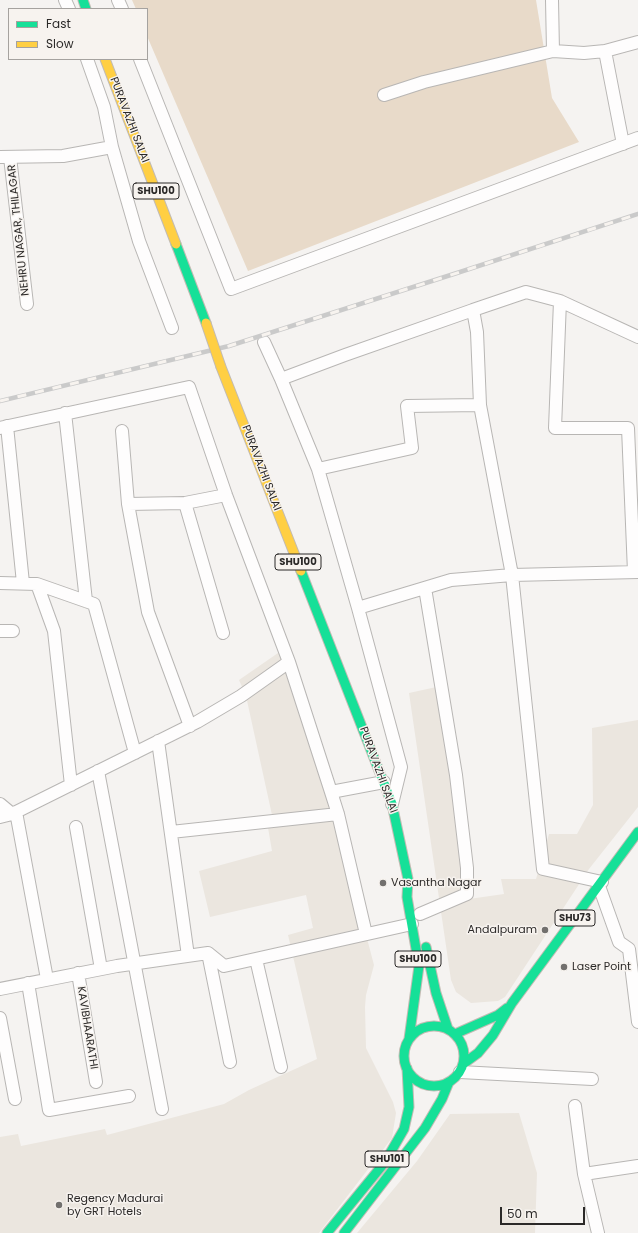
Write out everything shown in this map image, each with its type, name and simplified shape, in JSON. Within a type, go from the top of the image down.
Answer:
[{"type":"main road","name":"PURAVAZHI SALAI","points":[[106,60],[206,323],[221,367],[392,804],[408,880],[407,898],[418,917],[419,966],[409,1039]]},
{"type":"main road","name":"SHU73","points":[[462,1068],[488,1041],[512,1003],[638,832]]},
{"type":"main road","name":"PURAVAZHI SALAI","points":[[408,880],[416,894]]},
{"type":"main road","name":"SHU100","points":[[424,937],[436,993],[452,1031]]},
{"type":"main road","name":"SHU73","points":[[452,1031],[498,1015],[512,1003]]},
{"type":"main road","points":[[409,1039],[418,1030],[431,1026],[439,1026],[452,1031],[460,1040],[464,1048],[465,1056],[462,1068]]},
{"type":"main road","name":"SHU101","points":[[327,1233],[385,1162],[404,1130],[409,1107],[407,1068],[404,1058],[405,1049],[409,1039]]},
{"type":"main road","points":[[407,1068],[412,1076],[420,1082],[430,1085],[440,1085],[449,1082]]},
{"type":"main road","name":"SHU101","points":[[344,1233],[425,1128],[442,1099],[449,1082],[462,1068]]},
{"type":"street","points":[[552,0],[553,51]]},
{"type":"street","points":[[384,95],[424,82],[553,51],[584,53],[605,51],[638,42]]},
{"type":"street","points":[[605,51],[623,144]]},
{"type":"street","points":[[87,60],[104,107],[112,147],[139,241],[172,328]]},
{"type":"street","points":[[140,60],[231,289],[638,138]]},
{"type":"street","points":[[5,157],[63,156],[112,147]]},
{"type":"street","name":"NEHRU NAGAR, THILAGAR","points":[[5,157],[27,304]]},
{"type":"street","points":[[282,379],[345,355],[526,292],[560,301],[638,337]]},
{"type":"street","points":[[358,608],[451,580],[512,574],[636,572],[628,428],[555,428],[560,301]]},
{"type":"street","points":[[473,310],[476,332],[480,405],[512,574],[543,869],[600,884],[619,942],[634,949],[638,1022]]},
{"type":"street","points":[[264,342],[282,379],[318,469],[358,608],[401,767],[392,804]]},
{"type":"street","points":[[23,583],[4,427],[189,387],[226,495],[288,662],[331,792],[338,814],[366,934]]},
{"type":"street","points":[[318,469],[412,448],[407,406],[480,405]]},
{"type":"street","points":[[65,414],[86,601]]},
{"type":"street","points":[[122,431],[128,504],[148,612],[190,726]]},
{"type":"street","points":[[128,504],[185,502],[226,495]]},
{"type":"street","points":[[185,502],[223,633]]},
{"type":"street","points":[[0,582],[37,584],[94,604],[135,753]]},
{"type":"street","points":[[37,584],[54,631],[71,785]]},
{"type":"street","points":[[0,989],[135,963],[208,953],[224,966],[366,934],[418,917],[467,894],[467,868],[456,775],[425,588]]},
{"type":"street","points":[[0,631],[13,631]]},
{"type":"street","points":[[0,817],[14,813],[190,726],[241,696],[288,662]]},
{"type":"street","points":[[158,741],[188,956]]},
{"type":"street","points":[[98,772],[162,1109]]},
{"type":"street","points":[[331,792],[384,782]]},
{"type":"street","points":[[0,804],[14,813],[47,979]]},
{"type":"street","points":[[171,832],[338,814]]},
{"type":"street","points":[[76,827],[102,969]]},
{"type":"street","points":[[208,953],[230,1062]]},
{"type":"street","points":[[256,959],[281,1067]]},
{"type":"street","name":"KAVIBHAARATHI","points":[[78,973],[96,1082]]},
{"type":"street","points":[[28,983],[49,1110],[129,1096]]},
{"type":"street","points":[[0,1018],[15,1099]]},
{"type":"street","points":[[462,1068],[592,1079]]},
{"type":"street","points":[[574,1106],[584,1174],[598,1233]]},
{"type":"street","points":[[584,1174],[638,1166]]},
{"type":"shaded area","points":[[132,0],[536,0],[552,98],[579,142],[248,271],[148,38],[148,8],[136,8]]},
{"type":"shaded area","points":[[280,646],[317,749],[374,965],[366,995],[366,1048],[393,1102],[396,1113],[392,1138],[319,1233],[0,1233],[0,1137],[18,1134],[21,1146],[105,1129],[107,1135],[224,1104],[249,1090],[317,1059],[288,935],[313,928],[306,895],[210,917],[199,871],[272,851],[266,816],[272,815],[246,696],[239,680],[278,653]]},
{"type":"shaded area","points":[[441,686],[469,899],[504,894],[501,879],[536,879],[549,834],[577,834],[593,805],[592,728],[638,720],[638,807],[589,869],[505,997],[498,1001],[471,1003],[456,992],[451,980],[409,693]]},
{"type":"shaded area","points":[[519,1113],[537,1173],[535,1233],[357,1233],[417,1161],[450,1114]]},
{"type":"railway","points":[[0,401],[229,346],[638,214]]},
{"type":"traffic: fast","points":[[83,0],[86,8]]},
{"type":"traffic: fast","points":[[176,244],[206,323]]},
{"type":"traffic: fast","points":[[301,571],[392,804],[408,879],[407,897],[419,966],[409,1039]]},
{"type":"traffic: fast","points":[[463,1064],[478,1053],[493,1035],[512,1003],[638,832]]},
{"type":"traffic: fast","points":[[426,947],[436,993],[448,1029]]},
{"type":"traffic: fast","points":[[455,1034],[498,1015],[507,1008]]},
{"type":"traffic: fast","points":[[434,1026],[451,1031],[459,1039],[464,1056],[459,1073],[451,1081],[434,1086],[417,1081],[409,1073],[404,1056],[409,1039],[417,1031],[434,1026]]},
{"type":"traffic: fast","points":[[327,1233],[385,1162],[404,1129],[409,1107],[407,1068]]},
{"type":"traffic: fast","points":[[344,1233],[425,1128],[442,1099],[449,1082]]},
{"type":"traffic: slow","points":[[105,60],[176,244]]},
{"type":"traffic: slow","points":[[206,323],[221,367]]},
{"type":"traffic: slow","points":[[221,367],[301,571]]},
{"type":"place","name":"Vasantha Nagar","points":[[383,883]]},
{"type":"place","name":"Andalpuram","points":[[545,930]]},
{"type":"place","name":"Laser Point","points":[[564,967]]},
{"type":"place","name":"Regency Madurai by GRT Hotels","points":[[59,1205]]}]
